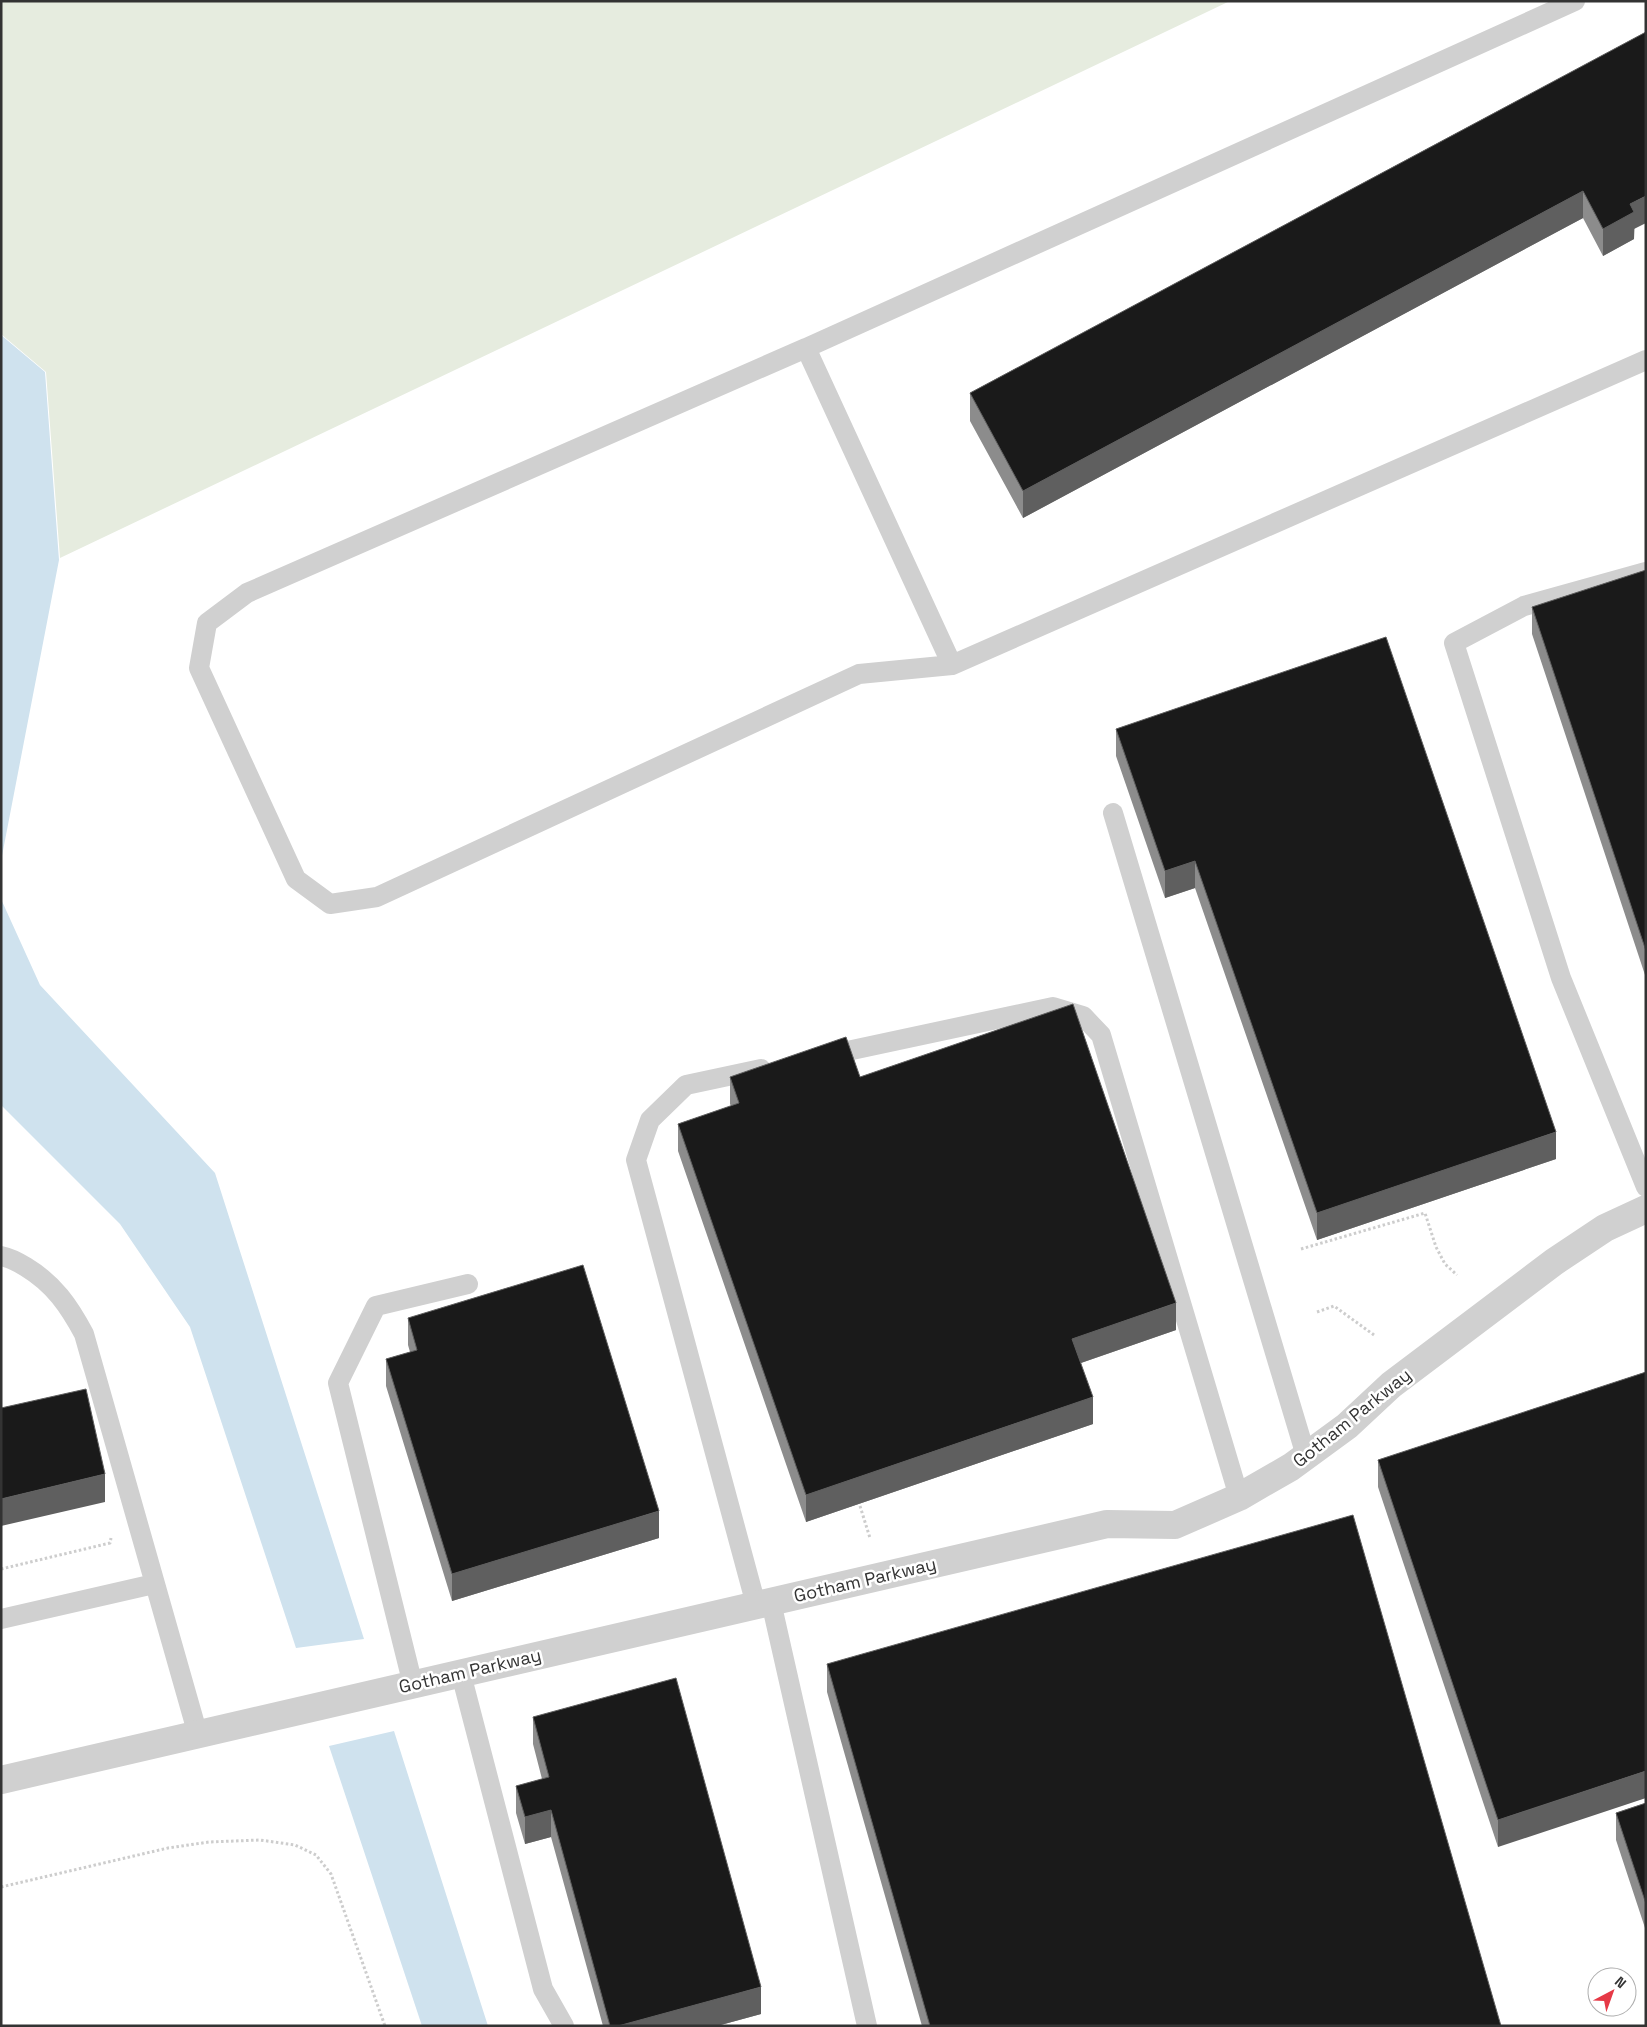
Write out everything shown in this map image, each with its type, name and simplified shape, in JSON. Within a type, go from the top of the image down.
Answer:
[{"type":"street","name":"Gotham Parkway","points":[[1,1780],[1107,1524],[1175,1525],[1239,1497],[1291,1467],[1347,1426],[1391,1385],[1554,1262],[1604,1228],[1646,1209]]},
{"type":"lane","points":[[1575,1],[806,348],[248,593],[207,623],[199,668],[296,879],[330,904],[377,897],[859,674],[952,665],[1646,360]]},
{"type":"lane","points":[[806,348],[952,665]]},
{"type":"lane","points":[[1646,572],[1524,606],[1454,643],[1561,978],[1646,1187]]},
{"type":"lane","points":[[1113,813],[1306,1456]]},
{"type":"lane","points":[[868,2026],[764,1604],[636,1160],[650,1120],[686,1086],[1053,1007],[1083,1016],[1101,1035],[1239,1497]]},
{"type":"lane","points":[[1,1256],[10,1258],[34,1272],[55,1289],[70,1309],[84,1334],[198,1735]]},
{"type":"lane","points":[[413,1685],[338,1383],[376,1306],[468,1284]]},
{"type":"lane","points":[[1,1619],[154,1584]]},
{"type":"lane","points":[[461,1674],[543,1989],[564,2026]]},
{"type":"path","points":[[1301,1249],[1425,1213],[1436,1246],[1445,1264],[1457,1275]]},
{"type":"path","points":[[1317,1312],[1334,1306],[1374,1335]]},
{"type":"path","points":[[860,1506],[870,1538]]},
{"type":"path","points":[[1,1569],[110,1543],[111,1534]]},
{"type":"path","points":[[1,1887],[168,1848],[209,1842],[260,1840],[295,1845],[316,1855],[332,1874],[385,2026]]},
{"type":"shaded area","points":[[1,1],[1230,1],[60,558],[46,372],[1,334]]},
{"type":"water","points":[[1,335],[45,372],[59,560],[1,861]]},
{"type":"water","points":[[1,899],[40,985],[215,1173],[364,1639],[296,1648],[190,1327],[120,1224],[1,1105]]},
{"type":"water","points":[[394,1731],[488,2026],[422,2026],[329,1746]]},
{"type":"building","points":[[1646,32],[1646,196],[1630,204],[1634,212],[1603,229],[1583,191],[1023,491],[970,393]]},
{"type":"building","points":[[1646,570],[1646,951],[1532,607]]},
{"type":"building","points":[[1386,637],[1556,1132],[1317,1213],[1195,861],[1165,871],[1116,729]]},
{"type":"building","points":[[1073,1004],[1176,1303],[1072,1339],[1093,1397],[806,1495],[678,1124],[739,1103],[730,1077],[846,1037],[860,1077]]},
{"type":"building","points":[[583,1265],[659,1511],[452,1574],[386,1359],[417,1350],[408,1318]]},
{"type":"building","points":[[1646,1372],[1646,1771],[1498,1820],[1378,1460]]},
{"type":"building","points":[[86,1389],[105,1474],[1,1499],[1,1408]]},
{"type":"building","points":[[1353,1515],[1501,2026],[930,2026],[827,1664]]},
{"type":"building","points":[[676,1678],[761,1987],[618,2026],[610,2026],[551,1810],[525,1817],[516,1786],[549,1777],[533,1717]]},
{"type":"building","points":[[1646,1803],[1646,1904],[1616,1813]]}]
